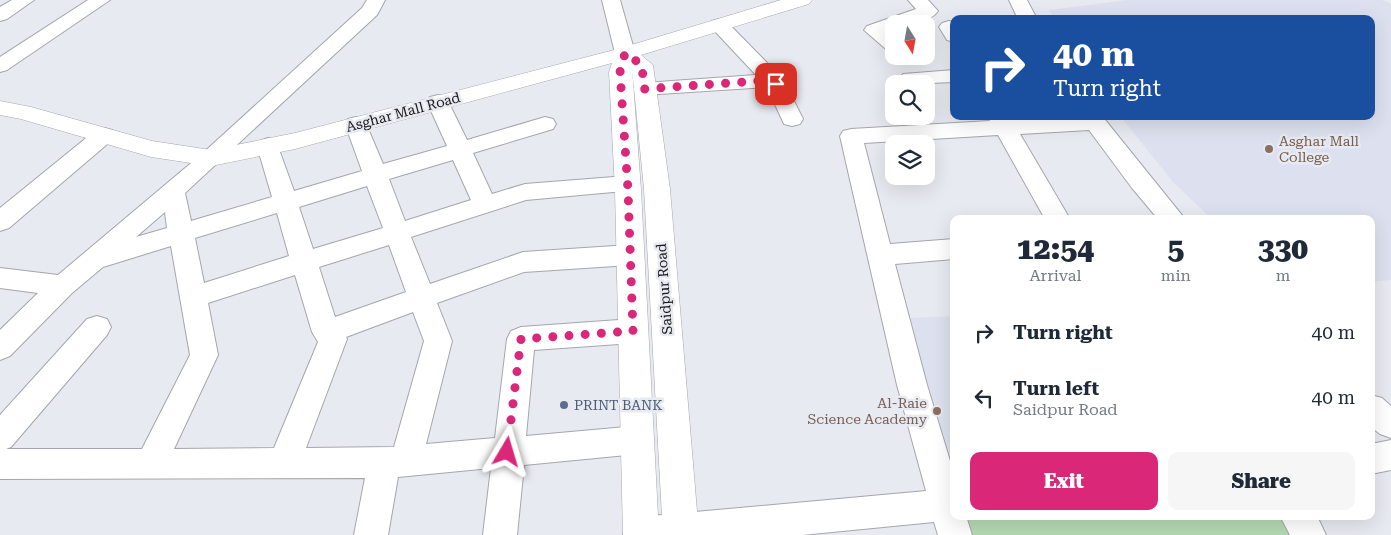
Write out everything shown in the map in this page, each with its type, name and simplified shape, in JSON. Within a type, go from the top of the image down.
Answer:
[{"type":"main road","name":"Asghar Mall Road","points":[[0,108],[23,112],[151,149],[211,158],[356,124],[625,53],[791,1]]},
{"type":"main road","name":"Saidpur Road","points":[[625,53],[642,65],[657,189],[681,532]]},
{"type":"main road","points":[[625,53],[620,72],[627,184],[640,534]]},
{"type":"street","points":[[0,15],[25,0]]},
{"type":"street","points":[[0,66],[101,0]]},
{"type":"street","points":[[0,348],[63,286],[211,158],[370,11],[376,0]]},
{"type":"street","points":[[611,0],[625,53]]},
{"type":"street","points":[[917,0],[929,11],[917,15]]},
{"type":"street","points":[[1018,0],[1026,15]]},
{"type":"street","points":[[719,25],[772,80],[792,119]]},
{"type":"street","points":[[885,26],[874,30],[885,39]]},
{"type":"street","points":[[935,78],[950,76]]},
{"type":"street","points":[[644,89],[772,80]]},
{"type":"street","points":[[438,102],[485,204]]},
{"type":"street","points":[[935,122],[1092,120],[1140,182],[1170,215]]},
{"type":"street","points":[[1001,122],[1056,215]]},
{"type":"street","points":[[356,124],[438,341],[371,535]]},
{"type":"street","points":[[94,259],[545,124]]},
{"type":"street","points":[[914,125],[851,136],[912,385],[950,508]]},
{"type":"street","points":[[0,222],[104,135]]},
{"type":"street","points":[[268,146],[326,332],[334,339],[284,463]]},
{"type":"street","points":[[193,297],[525,192],[627,184]]},
{"type":"street","points":[[151,463],[204,355],[173,191]]},
{"type":"street","points":[[880,255],[950,250]]},
{"type":"street","points":[[326,332],[523,262],[630,255]]},
{"type":"street","points":[[0,278],[63,286]]},
{"type":"street","points":[[0,437],[97,327]]},
{"type":"street","points":[[500,535],[507,452],[521,339],[633,331]]},
{"type":"street","points":[[1375,411],[1391,424]]},
{"type":"street","points":[[0,464],[395,462],[637,440]]},
{"type":"street","points":[[1375,458],[1391,455]]},
{"type":"street","points":[[640,534],[950,515]]},
{"type":"street","points":[[1300,520],[1309,535]]},
{"type":"shaded area","name":"Asghar Mall College","points":[[1128,0],[1382,0],[1391,4],[1391,280],[1375,282],[1375,215],[1208,215],[1173,182],[1123,120],[1375,120],[1375,15],[1052,15],[1049,10]]},
{"type":"shaded area","name":"Al-Raie Science Academy","points":[[950,316],[950,491],[896,319]]},
{"type":"green space","points":[[946,505],[950,510],[950,518]]},
{"type":"green space","points":[[950,520],[1300,520],[1309,535],[955,535]]},
{"type":"place","name":"Asghar Mall College","points":[[1269,149]]},
{"type":"place","name":"PRINT BANK","points":[[564,405]]},
{"type":"place","name":"Al-Raie Science Academy","points":[[937,411]]},
{"type":"route","points":[[507,452],[521,339],[633,331],[628,190],[620,72],[625,53],[642,65],[644,89],[772,80],[776,84]]}]
